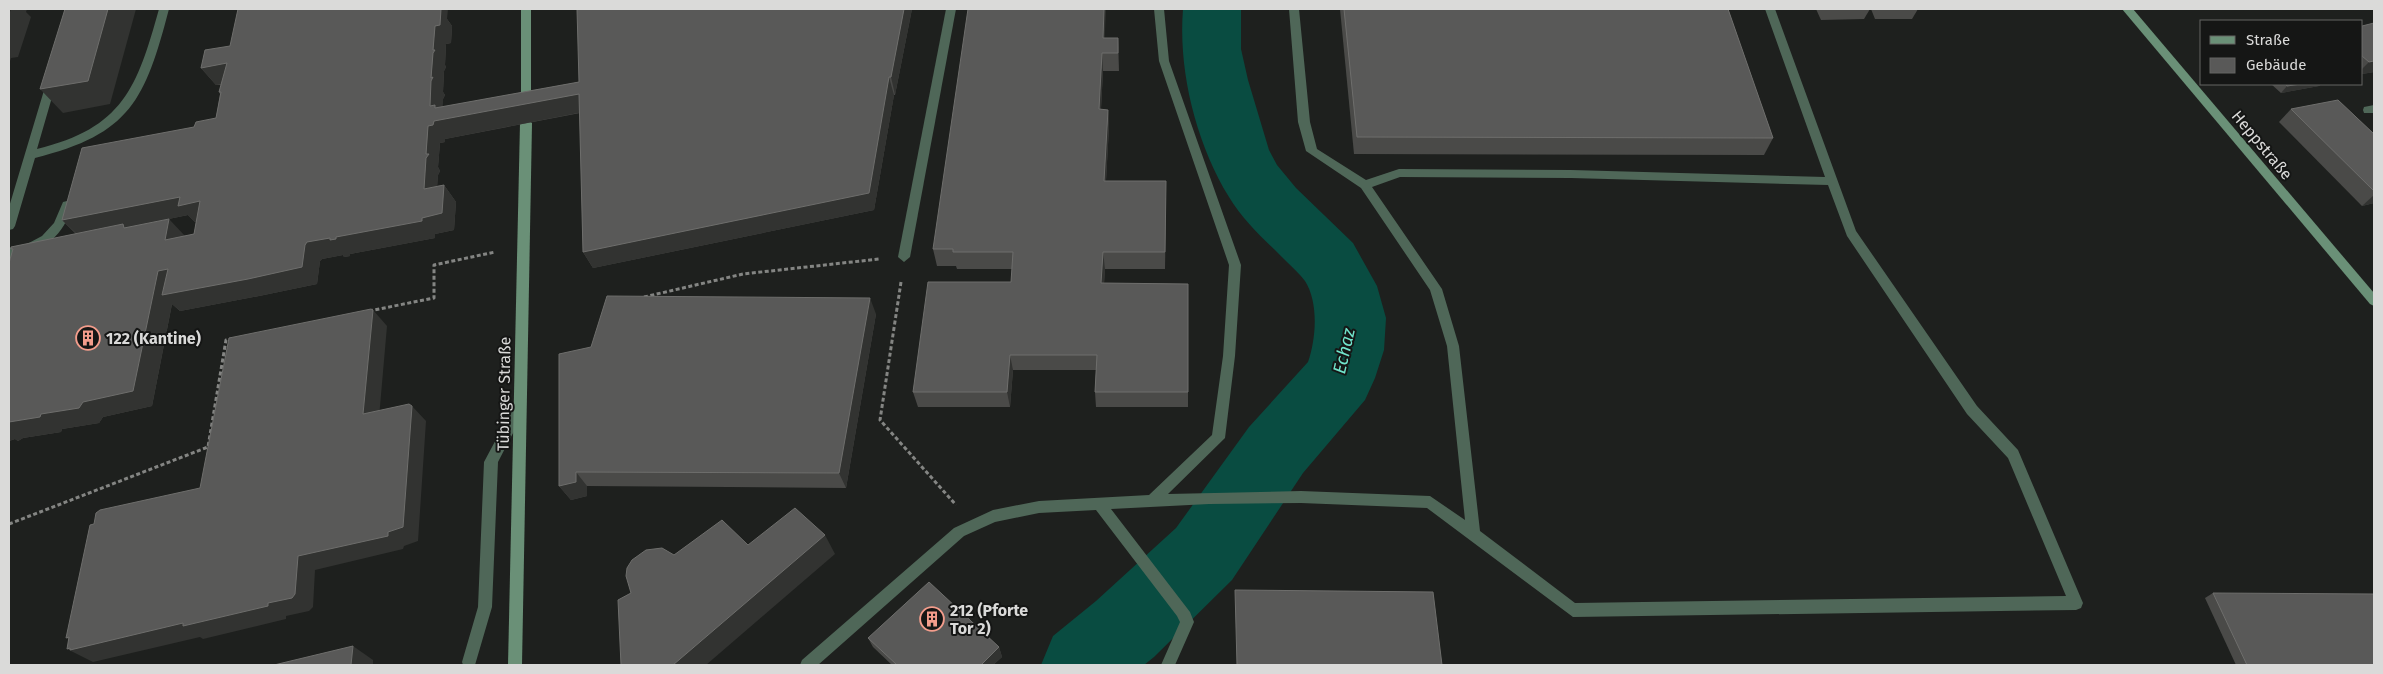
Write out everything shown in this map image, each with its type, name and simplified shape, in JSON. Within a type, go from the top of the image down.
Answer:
[{"type":"main road","name":"Tübinger Straße","points":[[516,665],[526,117],[526,9]]},
{"type":"main road","name":"Heppstraße","points":[[2127,9],[2374,301]]},
{"type":"lane","points":[[30,155],[79,142],[107,126],[120,114],[136,92],[150,60],[164,9]]},
{"type":"lane","points":[[904,257],[950,9]]},
{"type":"lane","points":[[1152,501],[1218,438],[1229,356],[1234,265],[1164,61],[1159,9]]},
{"type":"lane","points":[[1294,9],[1304,122],[1312,151],[1365,185],[1436,289],[1453,346],[1473,534]]},
{"type":"lane","points":[[807,665],[945,543],[974,524],[993,516],[1038,507],[1209,498],[1301,497],[1430,502],[1573,610],[2076,603],[2014,454],[1972,410],[1851,233],[1770,9]]},
{"type":"lane","points":[[9,226],[56,66]]},
{"type":"lane","points":[[79,142],[80,156]]},
{"type":"lane","points":[[1365,185],[1399,173],[1571,174],[1832,181]]},
{"type":"lane","points":[[9,253],[34,246],[51,237],[61,224],[69,198]]},
{"type":"lane","points":[[469,662],[485,607],[491,462],[520,408]]},
{"type":"lane","points":[[1099,504],[1188,622],[1168,665]]},
{"type":"path","points":[[368,311],[434,298],[434,265],[523,246]]},
{"type":"path","points":[[643,297],[752,273],[849,261],[904,257],[880,420],[974,524]]},
{"type":"path","points":[[9,524],[208,447],[226,340],[236,338]]},
{"type":"building","points":[[65,9],[108,9],[88,81],[40,89]]},
{"type":"building","points":[[238,9],[441,9],[440,25],[435,26],[433,50],[435,50],[433,53],[431,78],[433,77],[431,81],[430,106],[435,105],[435,108],[579,82],[577,9],[904,9],[891,77],[889,77],[869,193],[583,252],[579,94],[434,121],[433,125],[428,126],[426,154],[429,154],[426,158],[424,189],[444,185],[442,213],[422,218],[422,221],[336,237],[336,239],[330,240],[330,238],[307,242],[302,267],[248,279],[162,295],[168,269],[158,271],[133,391],[83,402],[79,408],[41,414],[40,417],[9,422],[9,263],[13,249],[11,247],[123,224],[124,228],[169,219],[165,240],[194,234],[200,201],[178,206],[180,197],[62,220],[82,148],[194,127],[196,122],[216,118],[221,92],[219,92],[227,63],[201,68],[205,50],[230,46]]},
{"type":"building","points":[[968,9],[1104,9],[1103,38],[1118,38],[1118,53],[1102,53],[1099,109],[1108,110],[1104,181],[1166,181],[1165,252],[1103,252],[1101,283],[1188,284],[1188,392],[1095,392],[1097,355],[1010,355],[1007,392],[913,392],[928,282],[1011,282],[1013,252],[953,252],[953,249],[933,249]]},
{"type":"building","points":[[1344,9],[1728,9],[1773,138],[1357,137]]},
{"type":"building","points":[[2374,23],[2374,61],[2369,62],[2363,57],[2363,26]]},
{"type":"building","points":[[2338,100],[2374,134],[2374,191],[2291,109]]},
{"type":"building","points":[[607,296],[870,298],[839,473],[576,472],[576,482],[559,486],[559,354],[591,347]]},
{"type":"building","points":[[373,310],[363,414],[409,404],[412,406],[403,527],[388,532],[388,536],[298,556],[295,594],[292,598],[268,603],[268,606],[183,626],[183,623],[70,650],[70,648],[67,649],[69,637],[66,638],[90,525],[94,524],[96,513],[100,510],[200,488],[229,338]]},
{"type":"building","points":[[795,508],[825,535],[673,665],[621,665],[618,600],[631,593],[626,576],[627,568],[632,560],[646,550],[662,548],[674,555],[722,520],[748,545]]},
{"type":"building","name":"212 (Pforte Tor 2)","points":[[929,582],[999,647],[981,665],[897,665],[868,638]]},
{"type":"building","points":[[1235,590],[1433,592],[1442,665],[1237,665]]},
{"type":"building","points":[[2213,593],[2374,594],[2374,665],[2247,665]]},
{"type":"building","points":[[353,646],[351,665],[274,665]]},
{"type":"waterway","name":"Echaz","points":[[1083,665],[1125,629],[1204,554],[1276,450],[1339,378],[1348,350],[1351,318],[1342,286],[1329,262],[1273,206],[1253,181],[1237,150],[1217,80],[1211,49],[1212,9]]},
{"type":"place","name":"122 (Kantine)","points":[[88,338]]},
{"type":"place","name":"212 (Pforte Tor 2)","points":[[932,619]]}]
